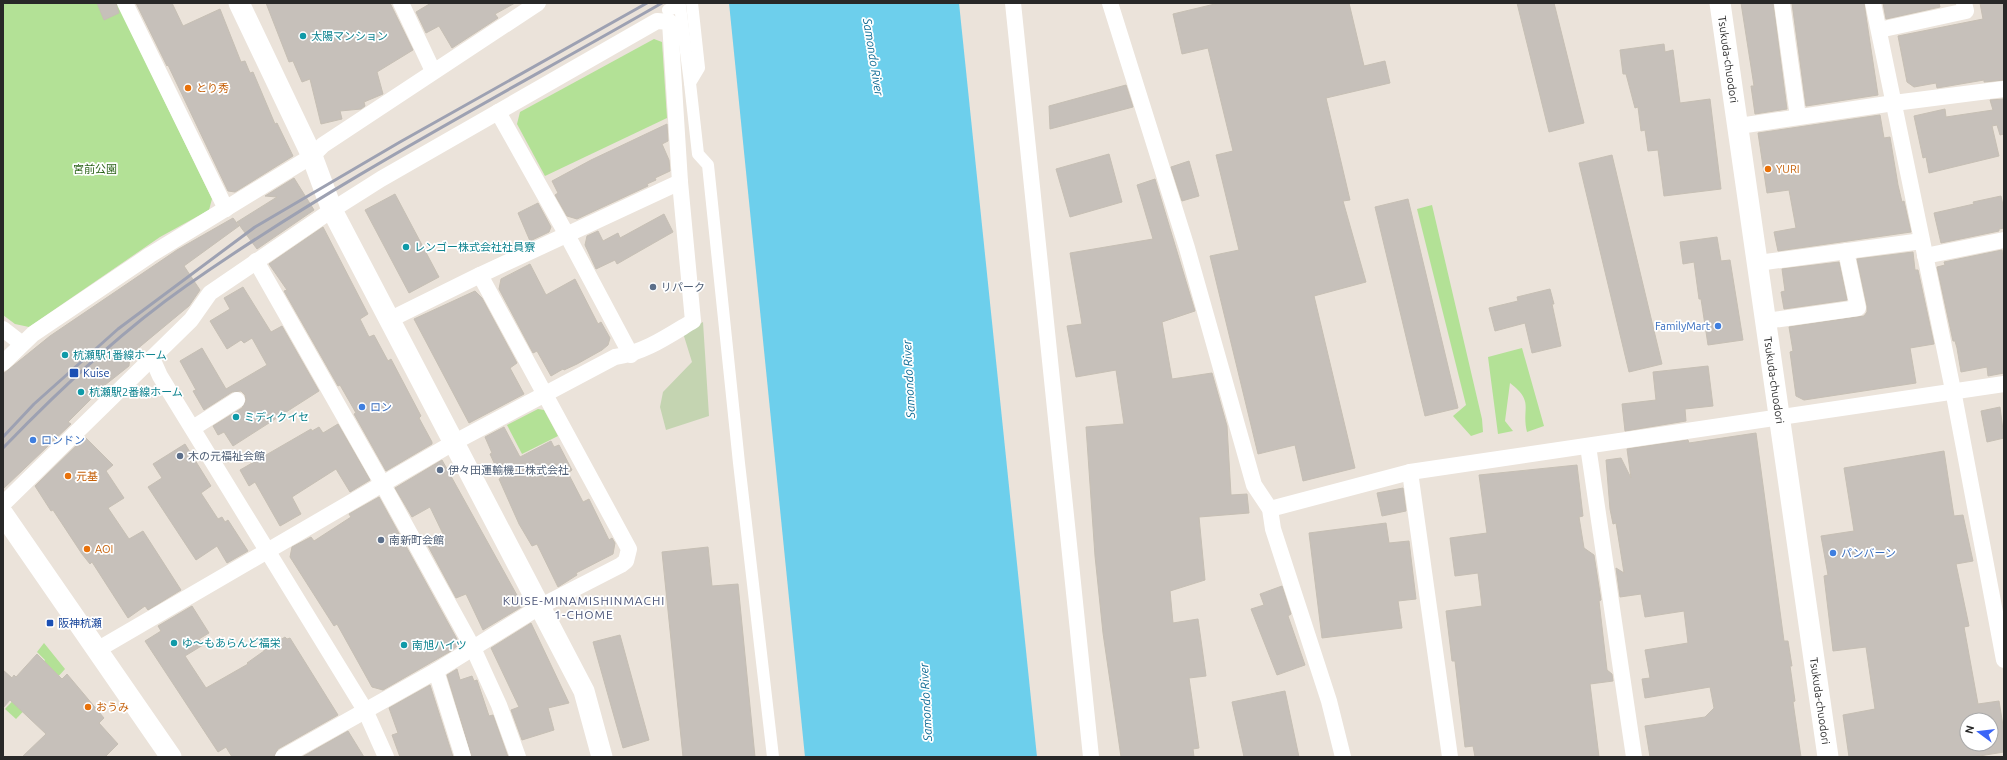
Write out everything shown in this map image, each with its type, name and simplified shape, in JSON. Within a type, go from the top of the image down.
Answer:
[{"type":"street","points":[[125,3],[226,209]]},
{"type":"street","points":[[239,3],[312,156],[332,210],[453,443],[541,606],[584,691],[602,757]]},
{"type":"street","points":[[400,3],[433,72]]},
{"type":"street","points":[[690,83],[699,68],[692,3]]},
{"type":"street","points":[[1013,3],[1091,757]]},
{"type":"street","points":[[1110,3],[1187,248],[1254,485],[1270,509],[1273,529],[1329,701],[1343,757]]},
{"type":"street","name":"Tsukuda-chuodori","points":[[1720,3],[1739,126],[1828,757]]},
{"type":"street","points":[[1782,3],[1798,117]]},
{"type":"street","points":[[1873,3],[1953,390],[2004,660]]},
{"type":"street","points":[[1879,30],[1966,11],[1964,3]]},
{"type":"street","points":[[3,363],[21,344],[150,255],[312,156],[323,145],[433,72],[529,5]]},
{"type":"street","points":[[3,504],[191,320],[210,293],[332,210],[381,179],[657,21],[668,12],[680,6],[698,154],[708,164],[739,463],[773,757]]},
{"type":"street","points":[[97,650],[453,443],[615,357],[631,355],[665,338],[693,320],[680,182],[668,12]]},
{"type":"street","points":[[1739,126],[1894,102],[2004,89]]},
{"type":"street","points":[[498,112],[567,235],[631,355]]},
{"type":"street","points":[[390,320],[480,275],[680,182]]},
{"type":"street","points":[[1758,263],[1846,251],[1924,248],[2004,240]]},
{"type":"street","points":[[1766,321],[1858,308],[1846,251]]},
{"type":"street","points":[[256,261],[382,483],[473,648],[500,705],[518,757]]},
{"type":"street","points":[[283,757],[436,671],[541,606],[621,565],[626,561],[629,555],[629,549],[480,275]]},
{"type":"street","points":[[3,329],[21,344]]},
{"type":"street","points":[[152,358],[160,376],[269,550],[366,710],[386,757]]},
{"type":"street","points":[[1270,509],[1410,472],[1780,418],[1953,390],[2004,384]]},
{"type":"street","points":[[193,428],[237,400]]},
{"type":"street","points":[[1588,446],[1634,757]]},
{"type":"street","points":[[1410,472],[1450,757]]},
{"type":"street","points":[[3,514],[97,650],[167,755]]},
{"type":"street","points":[[436,671],[463,757]]},
{"type":"green space","name":"宮前公園","points":[[3,3],[117,3],[212,199],[209,210],[160,237],[29,327],[15,324],[3,315]]},
{"type":"green space","points":[[654,39],[662,42],[667,118],[545,176],[517,124],[520,112]]},
{"type":"green space","points":[[1432,205],[1482,419],[1483,432],[1471,436],[1453,416],[1466,405],[1417,209]]},
{"type":"green space","points":[[703,322],[709,416],[666,430],[660,407],[663,392],[692,362],[683,333]]},
{"type":"green space","points":[[1522,348],[1544,426],[1527,432],[1525,401],[1518,390],[1510,383],[1505,421],[1513,431],[1498,434],[1488,357]]},
{"type":"green space","points":[[538,409],[544,410],[558,436],[522,454],[507,425]]},
{"type":"green space","points":[[44,643],[65,669],[48,688],[39,667],[45,660],[37,652]]},
{"type":"green space","points":[[23,690],[35,699],[16,719],[5,709]]},
{"type":"water","name":"Samondo River","points":[[729,3],[959,3],[1037,757],[805,757]]},
{"type":"building","points":[[97,3],[116,3],[119,13],[104,20]]},
{"type":"building","points":[[136,3],[172,3],[183,26],[220,9],[241,62],[245,61],[250,73],[253,72],[275,124],[277,123],[293,156],[235,192],[228,191],[168,65],[167,66]]},
{"type":"building","points":[[266,3],[390,3],[413,50],[377,72],[383,94],[364,102],[365,106],[361,109],[340,111],[342,119],[321,124],[310,79],[302,82],[293,61],[289,62]]},
{"type":"building","points":[[431,3],[515,3],[495,14],[498,18],[452,48],[439,26],[426,33],[416,12]]},
{"type":"building","points":[[1219,3],[1349,3],[1364,66],[1385,61],[1390,83],[1326,98],[1350,200],[1343,201],[1366,282],[1314,296],[1355,468],[1303,481],[1295,445],[1258,454],[1210,256],[1239,250],[1216,155],[1233,151],[1208,48],[1182,54],[1173,14]]},
{"type":"building","points":[[1517,3],[1554,3],[1584,123],[1549,132]]},
{"type":"building","points":[[1741,3],[1773,3],[1787,109],[1755,114],[1751,86],[1754,86]]},
{"type":"building","points":[[1792,3],[1864,3],[1878,95],[1806,106]]},
{"type":"building","points":[[1883,3],[1939,3],[1940,7],[1886,19]]},
{"type":"building","points":[[1980,3],[2004,3],[2004,80],[1984,82],[1984,80],[1937,88],[1936,83],[1914,87],[1907,82],[1898,36],[1983,19]]},
{"type":"building","points":[[1664,44],[1665,52],[1673,50],[1680,103],[1710,99],[1721,189],[1664,196],[1658,150],[1648,151],[1645,130],[1641,131],[1638,107],[1635,108],[1626,74],[1623,74],[1620,50]]},
{"type":"building","points":[[1126,85],[1133,107],[1050,129],[1049,106]]},
{"type":"building","points":[[2004,99],[2004,134],[2000,135],[1997,125],[1992,126],[1999,156],[1929,173],[1926,157],[1923,158],[1914,116],[1945,109],[1946,117],[1993,110],[1990,100]]},
{"type":"building","points":[[1880,115],[1884,138],[1890,137],[1898,185],[1902,202],[1904,201],[1911,232],[1778,251],[1774,232],[1796,228],[1789,190],[1767,193],[1758,133]]},
{"type":"building","points":[[667,124],[668,141],[662,144],[669,160],[670,171],[655,178],[656,180],[647,184],[648,186],[577,219],[567,216],[555,195],[558,193],[552,181],[591,160]]},
{"type":"building","points":[[1109,154],[1122,202],[1070,217],[1056,169]]},
{"type":"building","points":[[1612,155],[1662,364],[1629,372],[1579,163]]},
{"type":"building","points":[[1189,161],[1199,196],[1182,201],[1171,167]]},
{"type":"building","points":[[294,178],[314,210],[257,249],[237,222],[277,197],[265,196]]},
{"type":"building","points":[[1155,179],[1195,311],[1162,322],[1172,379],[1212,373],[1227,426],[1231,495],[1247,494],[1249,513],[1199,517],[1205,580],[1170,591],[1173,623],[1198,619],[1206,676],[1189,678],[1199,748],[1193,749],[1194,757],[1121,757],[1103,633],[1095,556],[1086,427],[1124,424],[1116,370],[1076,377],[1067,326],[1082,324],[1070,253],[1153,239],[1137,185]]},
{"type":"building","name":"レンゴー株式会社社員寮","points":[[395,194],[439,277],[409,293],[365,210]]},
{"type":"building","points":[[2001,196],[2004,210],[2004,228],[1999,229],[1999,231],[1941,243],[1934,213]]},
{"type":"building","points":[[1408,199],[1458,408],[1425,416],[1375,207]]},
{"type":"building","points":[[538,203],[551,227],[549,232],[530,241],[518,213]]},
{"type":"building","points":[[664,214],[673,232],[617,264],[615,260],[596,269],[585,245],[587,236],[598,231],[603,241],[618,233],[620,238]]},
{"type":"building","points":[[233,218],[239,226],[184,266],[200,290],[189,306],[130,355],[129,366],[105,385],[68,422],[71,424],[3,489],[3,374],[50,336],[177,250]]},
{"type":"building","points":[[323,227],[368,314],[360,319],[369,337],[374,335],[388,361],[391,359],[421,416],[419,418],[432,442],[432,444],[386,471],[354,414],[356,413],[340,385],[338,386],[284,291],[287,290],[269,264]]},
{"type":"building","points":[[1717,237],[1721,261],[1730,260],[1743,340],[1708,345],[1701,299],[1699,299],[1694,262],[1683,264],[1680,242]]},
{"type":"building","points":[[2002,250],[2004,264],[2004,373],[1988,376],[1987,367],[1961,372],[1957,348],[1955,341],[1953,341],[1937,267],[1945,265],[1944,262]]},
{"type":"building","points":[[1913,252],[1915,270],[1918,270],[1934,344],[1910,348],[1916,383],[1804,400],[1796,396],[1790,352],[1793,351],[1789,327],[1864,316],[1867,312],[1867,306],[1857,259]]},
{"type":"building","points":[[1839,262],[1847,300],[1784,309],[1781,292],[1785,291],[1782,269]]},
{"type":"building","points":[[530,264],[546,295],[575,279],[598,324],[601,322],[610,338],[608,345],[602,350],[551,376],[537,351],[533,353],[499,289],[501,279]]},
{"type":"building","points":[[243,287],[271,332],[282,326],[319,391],[233,446],[224,432],[218,435],[213,426],[242,408],[246,400],[245,395],[241,391],[232,392],[204,410],[193,391],[196,390],[180,361],[202,348],[226,389],[267,365],[252,338],[244,343],[241,340],[227,349],[210,321],[230,309],[224,298]]},
{"type":"building","points":[[1550,289],[1561,346],[1532,353],[1525,323],[1495,331],[1489,308],[1518,301],[1517,297]]},
{"type":"building","points":[[475,291],[482,298],[517,363],[510,368],[524,394],[469,423],[414,319]]},
{"type":"building","points":[[1708,366],[1713,406],[1685,409],[1686,421],[1625,431],[1622,404],[1656,400],[1653,372]]},
{"type":"building","points":[[2000,407],[2004,438],[1987,442],[1981,411]]},
{"type":"building","points":[[338,424],[370,480],[350,492],[336,469],[292,497],[301,514],[280,526],[255,482],[249,486],[240,470],[311,429],[312,431],[319,427],[323,433]]},
{"type":"building","points":[[504,427],[520,457],[551,441],[554,447],[559,445],[572,470],[568,473],[583,502],[589,499],[609,540],[612,538],[615,543],[613,554],[576,573],[577,575],[558,587],[537,544],[532,546],[519,524],[499,479],[501,478],[490,454],[492,453],[485,437]]},
{"type":"building","points":[[1756,433],[1784,641],[1788,641],[1792,666],[1790,666],[1795,701],[1793,702],[1801,757],[1650,757],[1645,726],[1705,717],[1714,708],[1710,687],[1645,698],[1642,679],[1650,678],[1645,650],[1688,643],[1684,611],[1645,617],[1641,594],[1620,597],[1616,568],[1624,573],[1616,523],[1613,524],[1610,509],[1606,460],[1621,458],[1631,478],[1627,449],[1688,440],[1689,443]]},
{"type":"building","points":[[85,437],[113,465],[106,471],[124,498],[108,508],[129,539],[143,531],[181,590],[148,610],[145,606],[128,618],[92,562],[90,564],[82,554],[35,486]]},
{"type":"building","points":[[185,444],[211,486],[201,493],[218,519],[222,517],[225,522],[228,520],[248,551],[227,563],[217,546],[196,560],[148,487],[162,478],[153,464]]},
{"type":"building","points":[[1944,451],[1954,516],[1963,515],[1973,561],[1956,564],[1969,626],[1964,627],[1978,704],[1999,701],[2004,732],[2004,752],[1973,757],[1849,757],[1843,715],[1875,709],[1866,647],[1833,651],[1824,576],[1828,575],[1821,536],[1854,531],[1844,468]]},
{"type":"building","points":[[442,460],[523,606],[483,630],[466,594],[456,598],[427,544],[444,536],[430,507],[412,517],[395,488]]},
{"type":"building","points":[[1577,465],[1583,516],[1579,517],[1584,548],[1594,555],[1601,600],[1599,601],[1607,670],[1612,674],[1613,681],[1590,684],[1599,757],[1475,757],[1473,746],[1465,747],[1455,661],[1452,661],[1446,611],[1482,606],[1478,573],[1455,576],[1450,538],[1487,533],[1479,475]]},
{"type":"building","points":[[1403,488],[1406,511],[1382,516],[1377,493]]},
{"type":"building","points":[[379,497],[458,641],[457,646],[451,651],[383,690],[372,687],[337,624],[334,626],[290,557],[292,547],[311,537],[314,541],[351,517],[349,514]]},
{"type":"building","points":[[1386,523],[1389,543],[1409,541],[1416,599],[1398,601],[1402,628],[1322,638],[1309,533]]},
{"type":"building","points":[[708,547],[712,586],[738,584],[755,757],[683,757],[662,552]]},
{"type":"building","points":[[1282,586],[1291,614],[1288,616],[1305,665],[1277,675],[1251,609],[1264,605],[1260,594]]},
{"type":"building","points":[[192,606],[209,633],[199,639],[203,645],[185,656],[206,688],[248,664],[247,663],[264,650],[285,637],[287,639],[290,638],[338,715],[278,749],[274,757],[232,757],[226,747],[218,752],[145,641],[161,631],[158,626]]},
{"type":"building","points":[[531,623],[569,703],[548,708],[554,730],[522,740],[511,710],[519,707],[491,648]]},
{"type":"building","points":[[620,635],[649,740],[623,748],[593,642]]},
{"type":"building","points":[[37,654],[62,679],[67,674],[104,718],[99,723],[118,744],[105,757],[22,757],[46,734],[10,700],[3,708],[3,670],[12,678],[14,675],[16,677]]},
{"type":"building","points":[[457,669],[460,680],[472,676],[474,681],[477,680],[489,716],[493,715],[508,757],[472,757],[447,675]]},
{"type":"building","points":[[430,685],[453,757],[400,757],[392,735],[398,733],[389,708]]},
{"type":"building","points":[[1285,691],[1299,757],[1244,757],[1232,702]]},
{"type":"building","points":[[348,731],[364,757],[302,757]]},
{"type":"railway","points":[[3,437],[34,404],[118,329],[255,227],[400,142],[647,3]]},
{"type":"railway","points":[[3,448],[46,405],[113,343],[161,304],[243,247],[361,174],[421,139],[662,3]]},
{"type":"place","name":"太陽マンション","points":[[303,36]]},
{"type":"place","name":"とり秀","points":[[188,88]]},
{"type":"place","name":"YURI","points":[[1768,169]]},
{"type":"place","name":"レンゴー株式会社社員寮","points":[[406,247]]},
{"type":"place","name":"リパーク","points":[[653,287]]},
{"type":"place","name":"FamilyMart","points":[[1718,326]]},
{"type":"place","name":"杭瀬駅1番線ホーム","points":[[65,355]]},
{"type":"place","name":"Kuise","points":[[74,373]]},
{"type":"place","name":"杭瀬駅2番線ホーム","points":[[81,392]]},
{"type":"place","name":"ロン","points":[[362,407]]},
{"type":"place","name":"ミディクイセ","points":[[236,417]]},
{"type":"place","name":"ロンドン","points":[[33,440]]},
{"type":"place","name":"木の元福祉会館","points":[[180,456]]},
{"type":"place","name":"伊々田運輸機工株式会社","points":[[440,470]]},
{"type":"place","name":"元基","points":[[68,476]]},
{"type":"place","name":"南新町会館","points":[[381,540]]},
{"type":"place","name":"AOI","points":[[87,549]]},
{"type":"place","name":"パンバーン","points":[[1833,553]]},
{"type":"place","name":"阪神杭瀬","points":[[50,623]]},
{"type":"place","name":"ゆ～もあらんど福栄","points":[[174,643]]},
{"type":"place","name":"南旭ハイツ","points":[[404,645]]},
{"type":"place","name":"おうみ","points":[[88,707]]},
{"type":"district","name":"KUISE-MINAMISHINMACHI 1-CHOME","points":[[584,608]]}]
